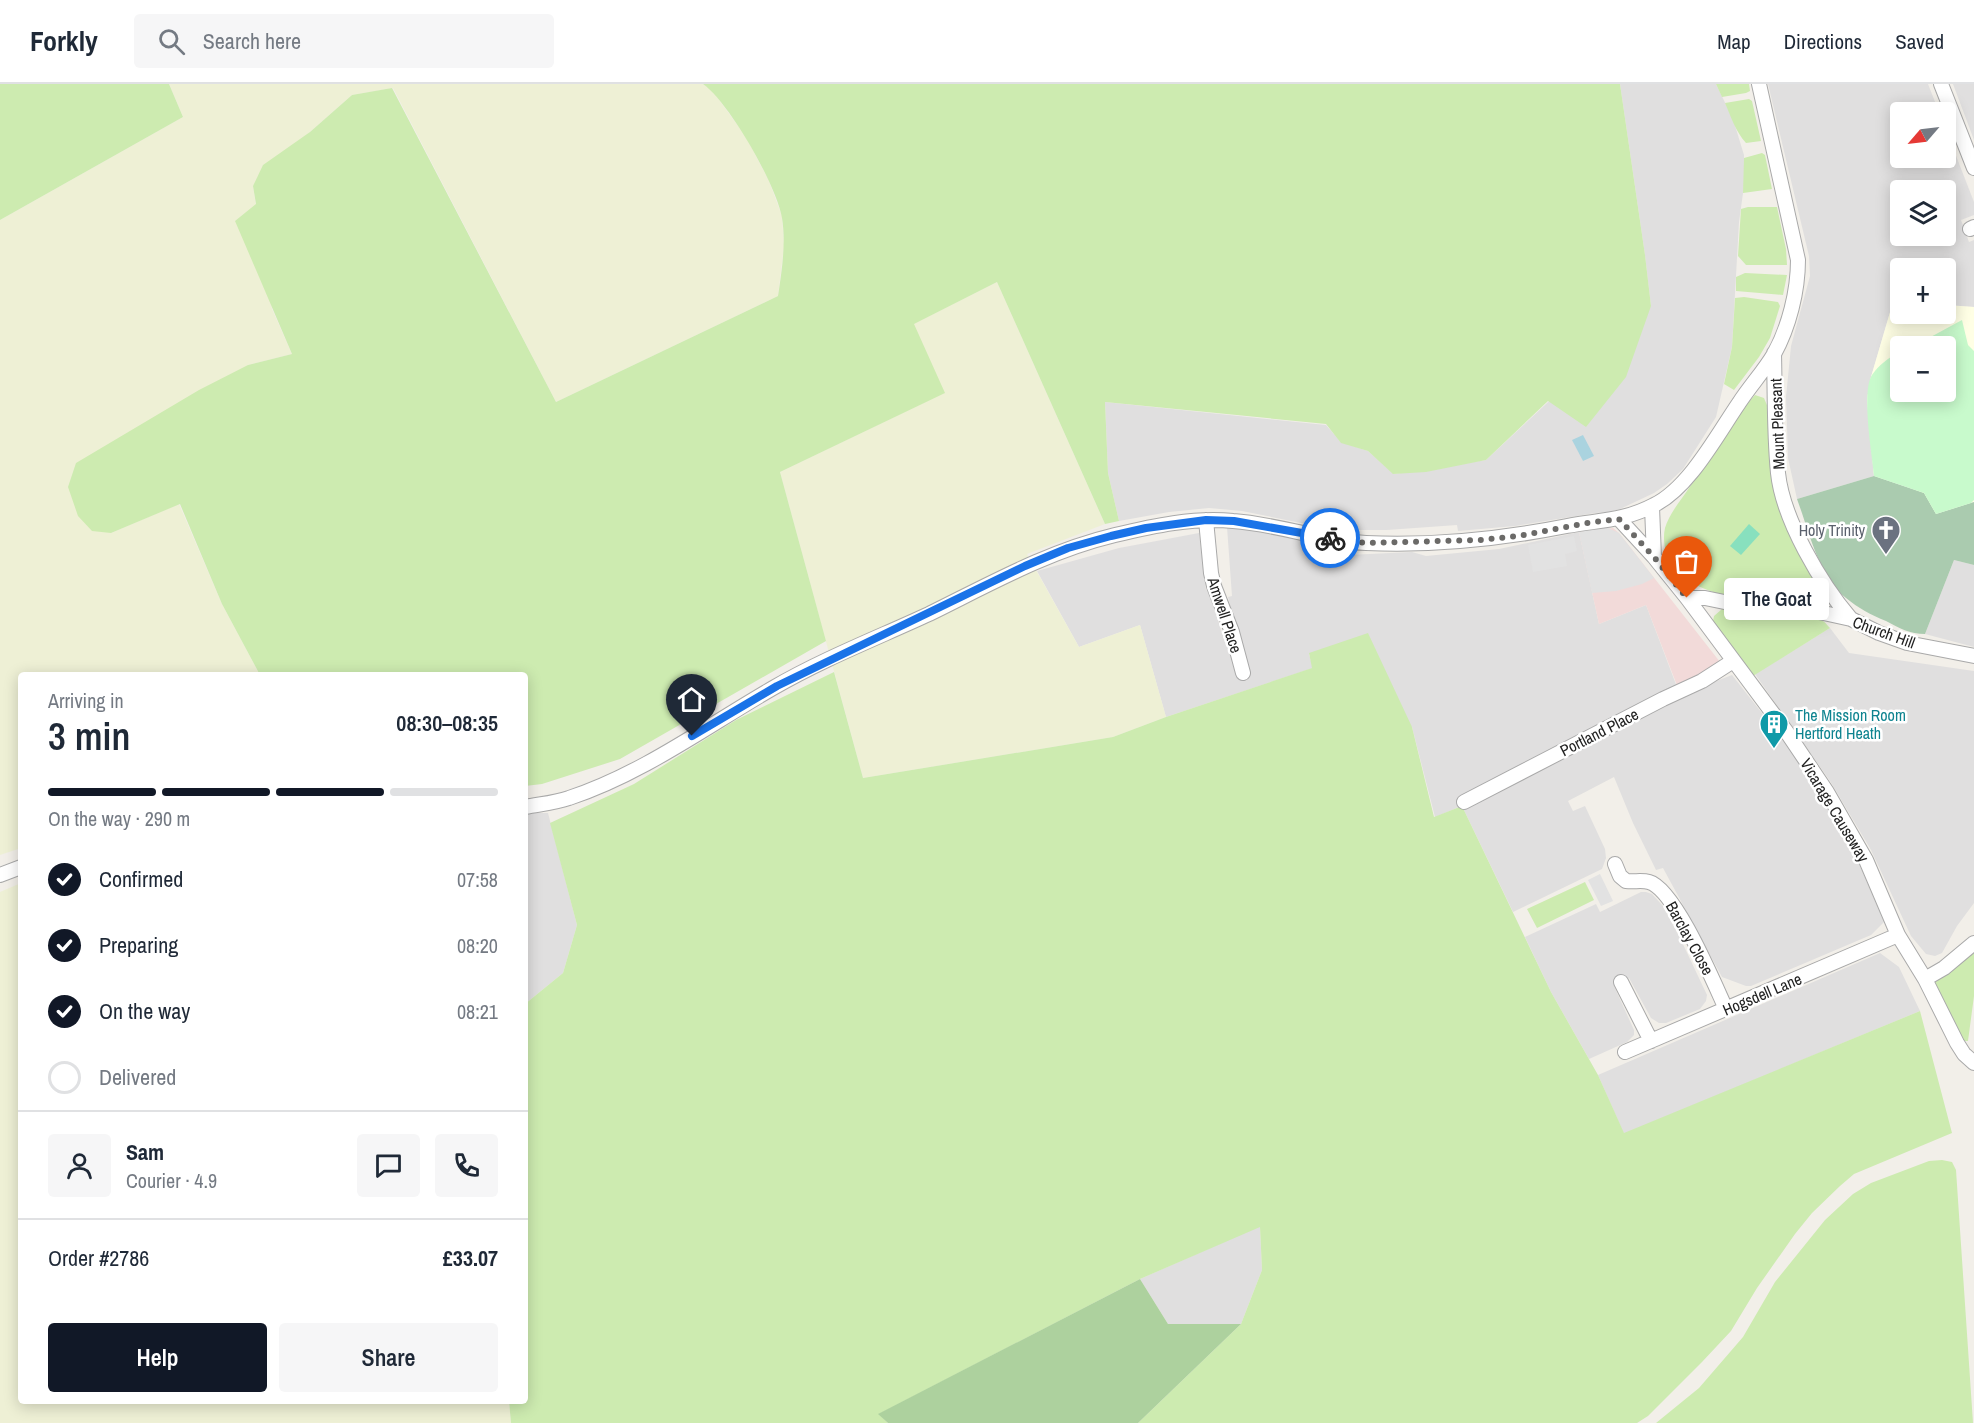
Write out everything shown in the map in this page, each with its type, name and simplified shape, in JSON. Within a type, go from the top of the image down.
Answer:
[{"type":"street","name":"Mount Pleasant","points":[[528,806],[565,800],[605,785],[640,767],[777,686],[1025,566],[1068,548],[1111,536],[1163,525],[1206,520],[1279,527],[1344,541],[1366,543],[1480,540],[1619,519],[1652,507],[1666,499],[1685,480],[1774,353],[1787,324],[1796,287],[1798,260],[1759,84]]},
{"type":"street","points":[[1941,84],[1974,168]]},
{"type":"street","name":"Mount Pleasant","points":[[1774,353],[1778,475],[1788,510],[1803,547],[1824,585],[1851,620]]},
{"type":"street","points":[[1652,507],[1654,557]]},
{"type":"street","name":"Vicarage Causeway","points":[[1619,519],[1687,598],[1786,731],[1827,792],[1866,860],[1898,935],[1925,979],[1957,1043],[1974,1063]]},
{"type":"street","name":"Amwell Place","points":[[1206,520],[1214,586],[1232,632],[1243,673]]},
{"type":"street","name":"Church Hill","points":[[1687,598],[1810,610],[1851,620],[1907,643],[1974,656]]},
{"type":"street","name":"Portland Place","points":[[1464,802],[1702,681],[1733,661]]},
{"type":"street","name":"Barclay Close","points":[[1615,864],[1620,876],[1626,881],[1650,882],[1660,889],[1675,907],[1726,1009]]},
{"type":"street","points":[[0,875],[18,868]]},
{"type":"street","name":"Hogsdell Lane","points":[[1626,1052],[1898,935]]},
{"type":"street","points":[[1925,979],[1944,968],[1974,943]]},
{"type":"street","points":[[1621,982],[1651,1041]]},
{"type":"shaded area","points":[[169,84],[703,84],[712,90],[746,137],[769,181],[782,216],[784,246],[778,296],[556,402],[393,88],[352,95],[253,186],[272,309],[292,354],[248,365],[111,533],[179,504],[222,604],[258,672],[18,672],[18,849],[0,855],[0,220],[183,117]]},
{"type":"shaded area","points":[[1620,84],[1716,84],[1733,119],[1744,155],[1744,186],[1739,222],[1732,347],[1716,417],[1683,469],[1667,484],[1654,493],[1620,509],[1608,512],[1515,526],[1458,531],[1457,525],[1349,530],[1242,511],[1209,508],[1119,521],[1108,473],[1105,402],[1326,425],[1341,442],[1368,451],[1394,474],[1486,460],[1651,306]]},
{"type":"shaded area","points":[[1768,84],[1928,84],[1935,102],[1890,102],[1890,168],[1956,168],[1956,156],[1974,202],[1974,215],[1961,220],[1969,242],[1974,240],[1974,307],[1956,306],[1956,258],[1890,258],[1890,312],[1867,399],[1874,476],[1797,499],[1788,458],[1786,397],[1791,346],[1810,276],[1809,256]]},
{"type":"shaded area","points":[[1953,84],[1974,84],[1974,140]]},
{"type":"shaded area","points":[[997,282],[1105,524],[1027,554],[1079,647],[1140,625],[1166,717],[1113,737],[863,778],[780,472],[944,393],[913,324]]},
{"type":"shaded area","points":[[1956,306],[1974,307],[1974,502],[1936,514],[1913,488],[1874,476],[1867,399],[1890,312],[1890,324],[1956,324]]},
{"type":"shaded area","points":[[1874,476],[1924,493],[1936,514],[1974,502],[1974,565],[1954,560],[1925,634],[1905,630],[1870,614],[1851,602],[1836,588],[1821,565],[1797,499]]},
{"type":"shaded area","points":[[1227,527],[1251,529],[1327,546],[1334,553],[1348,555],[1412,552],[1426,556],[1499,549],[1579,532],[1599,624],[1646,605],[1680,695],[1732,675],[1799,760],[1830,807],[1857,859],[1884,922],[1871,935],[1751,986],[1722,977],[1663,868],[1656,870],[1614,777],[1568,801],[1573,811],[1585,806],[1605,849],[1606,858],[1602,869],[1513,912],[1462,806],[1435,817],[1412,727],[1309,654],[1313,668],[1166,717],[1140,625],[1079,647],[1037,571],[1119,548],[1199,533],[1206,589],[1211,597],[1222,633],[1236,629],[1228,597],[1232,596]]},
{"type":"shaded area","points":[[1606,527],[1619,533],[1654,578],[1616,591],[1592,593],[1579,532]]},
{"type":"shaded area","points":[[1613,528],[1720,662],[1678,688],[1646,605],[1599,624],[1579,532]]},
{"type":"shaded area","points":[[1574,536],[1577,551],[1565,554],[1567,566],[1533,572],[1528,545]]},
{"type":"shaded area","points":[[1954,560],[1974,565],[1974,647],[1925,634]]},
{"type":"shaded area","points":[[1830,628],[1849,653],[1974,671],[1974,903],[1957,926],[1942,953],[1935,956],[1926,954],[1911,936],[1871,850],[1830,781],[1755,674]]},
{"type":"shaded area","points":[[528,813],[548,813],[577,925],[563,973],[528,1002]]},
{"type":"shaded area","points":[[1600,874],[1613,901],[1601,906],[1588,880]]},
{"type":"shaded area","points":[[18,884],[18,1404],[509,1404],[511,1423],[0,1423],[0,892]]},
{"type":"shaded area","points":[[1641,892],[1652,894],[1663,906],[1707,995],[1706,1001],[1700,1009],[1666,1023],[1659,1023],[1651,1018],[1629,978],[1614,986],[1634,1030],[1634,1035],[1627,1042],[1589,1059],[1551,992],[1525,937],[1596,904],[1600,912]]},
{"type":"shaded area","points":[[1880,953],[1899,967],[1920,1011],[1624,1134],[1598,1075]]},
{"type":"shaded area","points":[[1260,1226],[1262,1270],[1241,1324],[1168,1324],[1140,1279]]},
{"type":"green space","points":[[0,84],[169,84],[183,117],[0,220]]},
{"type":"green space","points":[[703,84],[1620,84],[1651,306],[1626,377],[1586,427],[1548,401],[1486,460],[1426,472],[1393,474],[1368,451],[1341,443],[1326,424],[1105,402],[1108,473],[1119,521],[1105,524],[997,282],[914,324],[945,393],[780,472],[826,641],[620,759],[542,784],[528,786],[528,672],[258,672],[222,604],[180,504],[111,533],[92,531],[78,516],[68,487],[76,463],[199,390],[248,365],[292,354],[235,221],[256,204],[253,186],[263,165],[310,132],[352,95],[392,88],[556,402],[778,296],[784,237],[778,204],[762,166],[726,108]]},
{"type":"green space","points":[[1716,84],[1749,84],[1750,91],[1722,97]]},
{"type":"green space","points":[[1749,99],[1752,101],[1761,141],[1746,143],[1725,103]]},
{"type":"green space","points":[[1762,153],[1765,155],[1772,189],[1743,193],[1744,158]]},
{"type":"green space","points":[[1777,207],[1787,265],[1746,265],[1738,256],[1741,209]]},
{"type":"green space","points":[[1745,273],[1787,275],[1783,295],[1736,291],[1736,277]]},
{"type":"green space","points":[[1744,297],[1778,302],[1780,306],[1770,338],[1734,390],[1724,384],[1732,347],[1735,298]]},
{"type":"green space","points":[[1962,320],[1968,345],[1974,351],[1974,500],[1936,514],[1924,493],[1874,476],[1867,395],[1872,375],[1890,358],[1890,402],[1956,402],[1956,336],[1932,336]]},
{"type":"green space","points":[[1755,395],[1764,398],[1769,410],[1798,549],[1827,603],[1825,606],[1736,598],[1713,592],[1693,583],[1677,571],[1667,555],[1664,535],[1669,518]]},
{"type":"green space","points":[[1749,524],[1760,534],[1741,555],[1730,546]]},
{"type":"green space","points":[[1722,609],[1774,610],[1802,614],[1823,621],[1830,628],[1753,676],[1713,621],[1714,616]]},
{"type":"green space","points":[[1368,633],[1412,727],[1434,817],[1462,806],[1551,992],[1598,1075],[1624,1133],[1920,1011],[1952,1133],[1854,1174],[1840,1186],[1812,1213],[1795,1234],[1757,1288],[1731,1331],[1648,1416],[1637,1423],[1138,1423],[1241,1324],[1262,1270],[1260,1227],[1140,1279],[879,1414],[888,1423],[511,1423],[509,1404],[528,1404],[528,1002],[563,973],[577,925],[550,823],[634,784],[736,720],[834,672],[863,778],[1113,737],[1312,668],[1309,653]]},
{"type":"green space","points":[[1585,882],[1594,900],[1537,928],[1527,909]]},
{"type":"green space","points":[[1974,953],[1974,996],[1968,1041],[1964,1041],[1934,983]]},
{"type":"green space","points":[[1929,1161],[1952,1162],[1956,1170],[1973,1423],[1656,1423],[1699,1388],[1743,1337],[1775,1282],[1825,1220],[1853,1194],[1871,1183]]},
{"type":"green space","points":[[1140,1279],[1168,1324],[1241,1324],[1138,1423],[888,1423],[878,1414]]},
{"type":"water","points":[[1583,435],[1594,456],[1583,461],[1572,440]]},
{"type":"way so far","points":[[1330,538],[1366,543],[1480,540],[1619,519],[1687,598]]},
{"type":"place","name":"Holy Trinity","points":[[1886,556]]},
{"type":"place","name":"The Goat","points":[[1687,598]]},
{"type":"place","name":"The Mission Room Hertford Heath","points":[[1774,750]]},
{"type":"route","points":[[692,736],[777,686],[833,658],[1025,566],[1068,548],[1146,528],[1206,520],[1279,527],[1330,538]]}]
